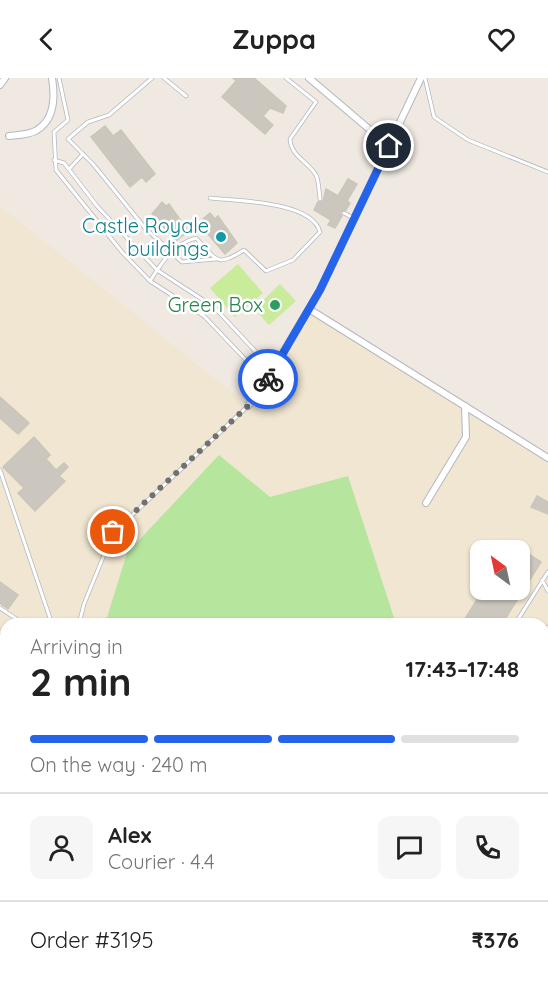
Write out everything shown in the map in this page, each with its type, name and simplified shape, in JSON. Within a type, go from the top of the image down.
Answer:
[{"type":"street","points":[[0,85],[5,78]]},
{"type":"street","points":[[9,136],[37,131],[46,120],[55,100],[52,78]]},
{"type":"street","points":[[309,78],[389,146]]},
{"type":"street","points":[[248,406],[273,370],[309,309],[423,78]]},
{"type":"street","points":[[309,309],[548,458]]},
{"type":"street","points":[[426,503],[466,437],[465,406]]},
{"type":"lane","points":[[59,78],[68,120],[54,132],[54,160],[60,178],[122,252],[150,281],[204,316],[266,381]]},
{"type":"lane","points":[[152,78],[109,115],[88,122],[68,139],[145,228],[170,251],[182,262],[216,259],[227,261],[244,250],[266,271],[271,271],[292,260],[320,232],[314,220],[298,211],[266,204],[210,198]]},
{"type":"lane","points":[[164,78],[186,96]]},
{"type":"lane","points":[[286,78],[316,102],[290,139],[290,143],[298,157],[316,176],[320,199]]},
{"type":"lane","points":[[423,78],[434,117],[468,140],[548,172]]},
{"type":"lane","points":[[70,169],[83,154]]},
{"type":"lane","points":[[54,160],[64,163],[70,169],[98,206],[157,270],[214,307],[273,370]]},
{"type":"lane","points":[[344,213],[353,218]]},
{"type":"lane","points":[[150,281],[170,251],[196,238],[216,259]]},
{"type":"lane","points":[[81,618],[84,604],[113,532],[248,406]]},
{"type":"lane","points":[[0,470],[50,618]]},
{"type":"lane","points":[[519,618],[548,572]]},
{"type":"lane","points":[[542,580],[548,591]]},
{"type":"lane","points":[[0,608],[15,618]]},
{"type":"shaded area","points":[[0,206],[249,406],[309,309],[548,464],[548,618],[0,618]]},
{"type":"green space","points":[[238,264],[263,293],[235,317],[210,288]]},
{"type":"green space","name":"Green Box","points":[[280,284],[296,301],[269,325],[254,309]]},
{"type":"green space","points":[[219,455],[270,497],[348,476],[394,618],[107,618],[127,553]]},
{"type":"building","points":[[233,78],[254,78],[286,106],[283,113],[270,108],[263,116],[273,125],[265,134],[222,97],[236,81]]},
{"type":"building","points":[[105,126],[113,136],[121,130],[155,174],[146,182],[142,177],[130,187],[91,137]]},
{"type":"building","points":[[348,179],[357,184],[347,201],[350,203],[346,210],[340,212],[342,216],[335,228],[328,225],[331,220],[314,210],[318,202],[323,201],[326,189],[338,196]]},
{"type":"building","points":[[162,202],[166,206],[169,204],[188,231],[176,241],[152,214]]},
{"type":"building","name":"Castle Royale buildings","points":[[210,213],[215,219],[218,216],[237,243],[225,254],[201,226],[205,222],[203,219]]},
{"type":"building","points":[[0,397],[29,423],[18,434],[0,418]]},
{"type":"building","points":[[34,437],[50,455],[46,459],[56,470],[64,463],[68,467],[59,476],[65,481],[35,511],[18,493],[24,488],[3,467]]},
{"type":"building","points":[[537,496],[548,502],[548,514],[531,507]]},
{"type":"building","points":[[530,555],[541,562],[530,579]]},
{"type":"building","points":[[0,582],[18,595],[8,609],[0,603]]},
{"type":"building","points":[[477,600],[517,600],[506,618],[466,618]]},
{"type":"way so far","points":[[113,532],[248,406],[268,379]]},
{"type":"place","name":"Castle Royale buildings","points":[[221,237]]},
{"type":"place","name":"Green Box","points":[[275,305]]},
{"type":"route","points":[[268,379],[320,290],[389,146]]}]
